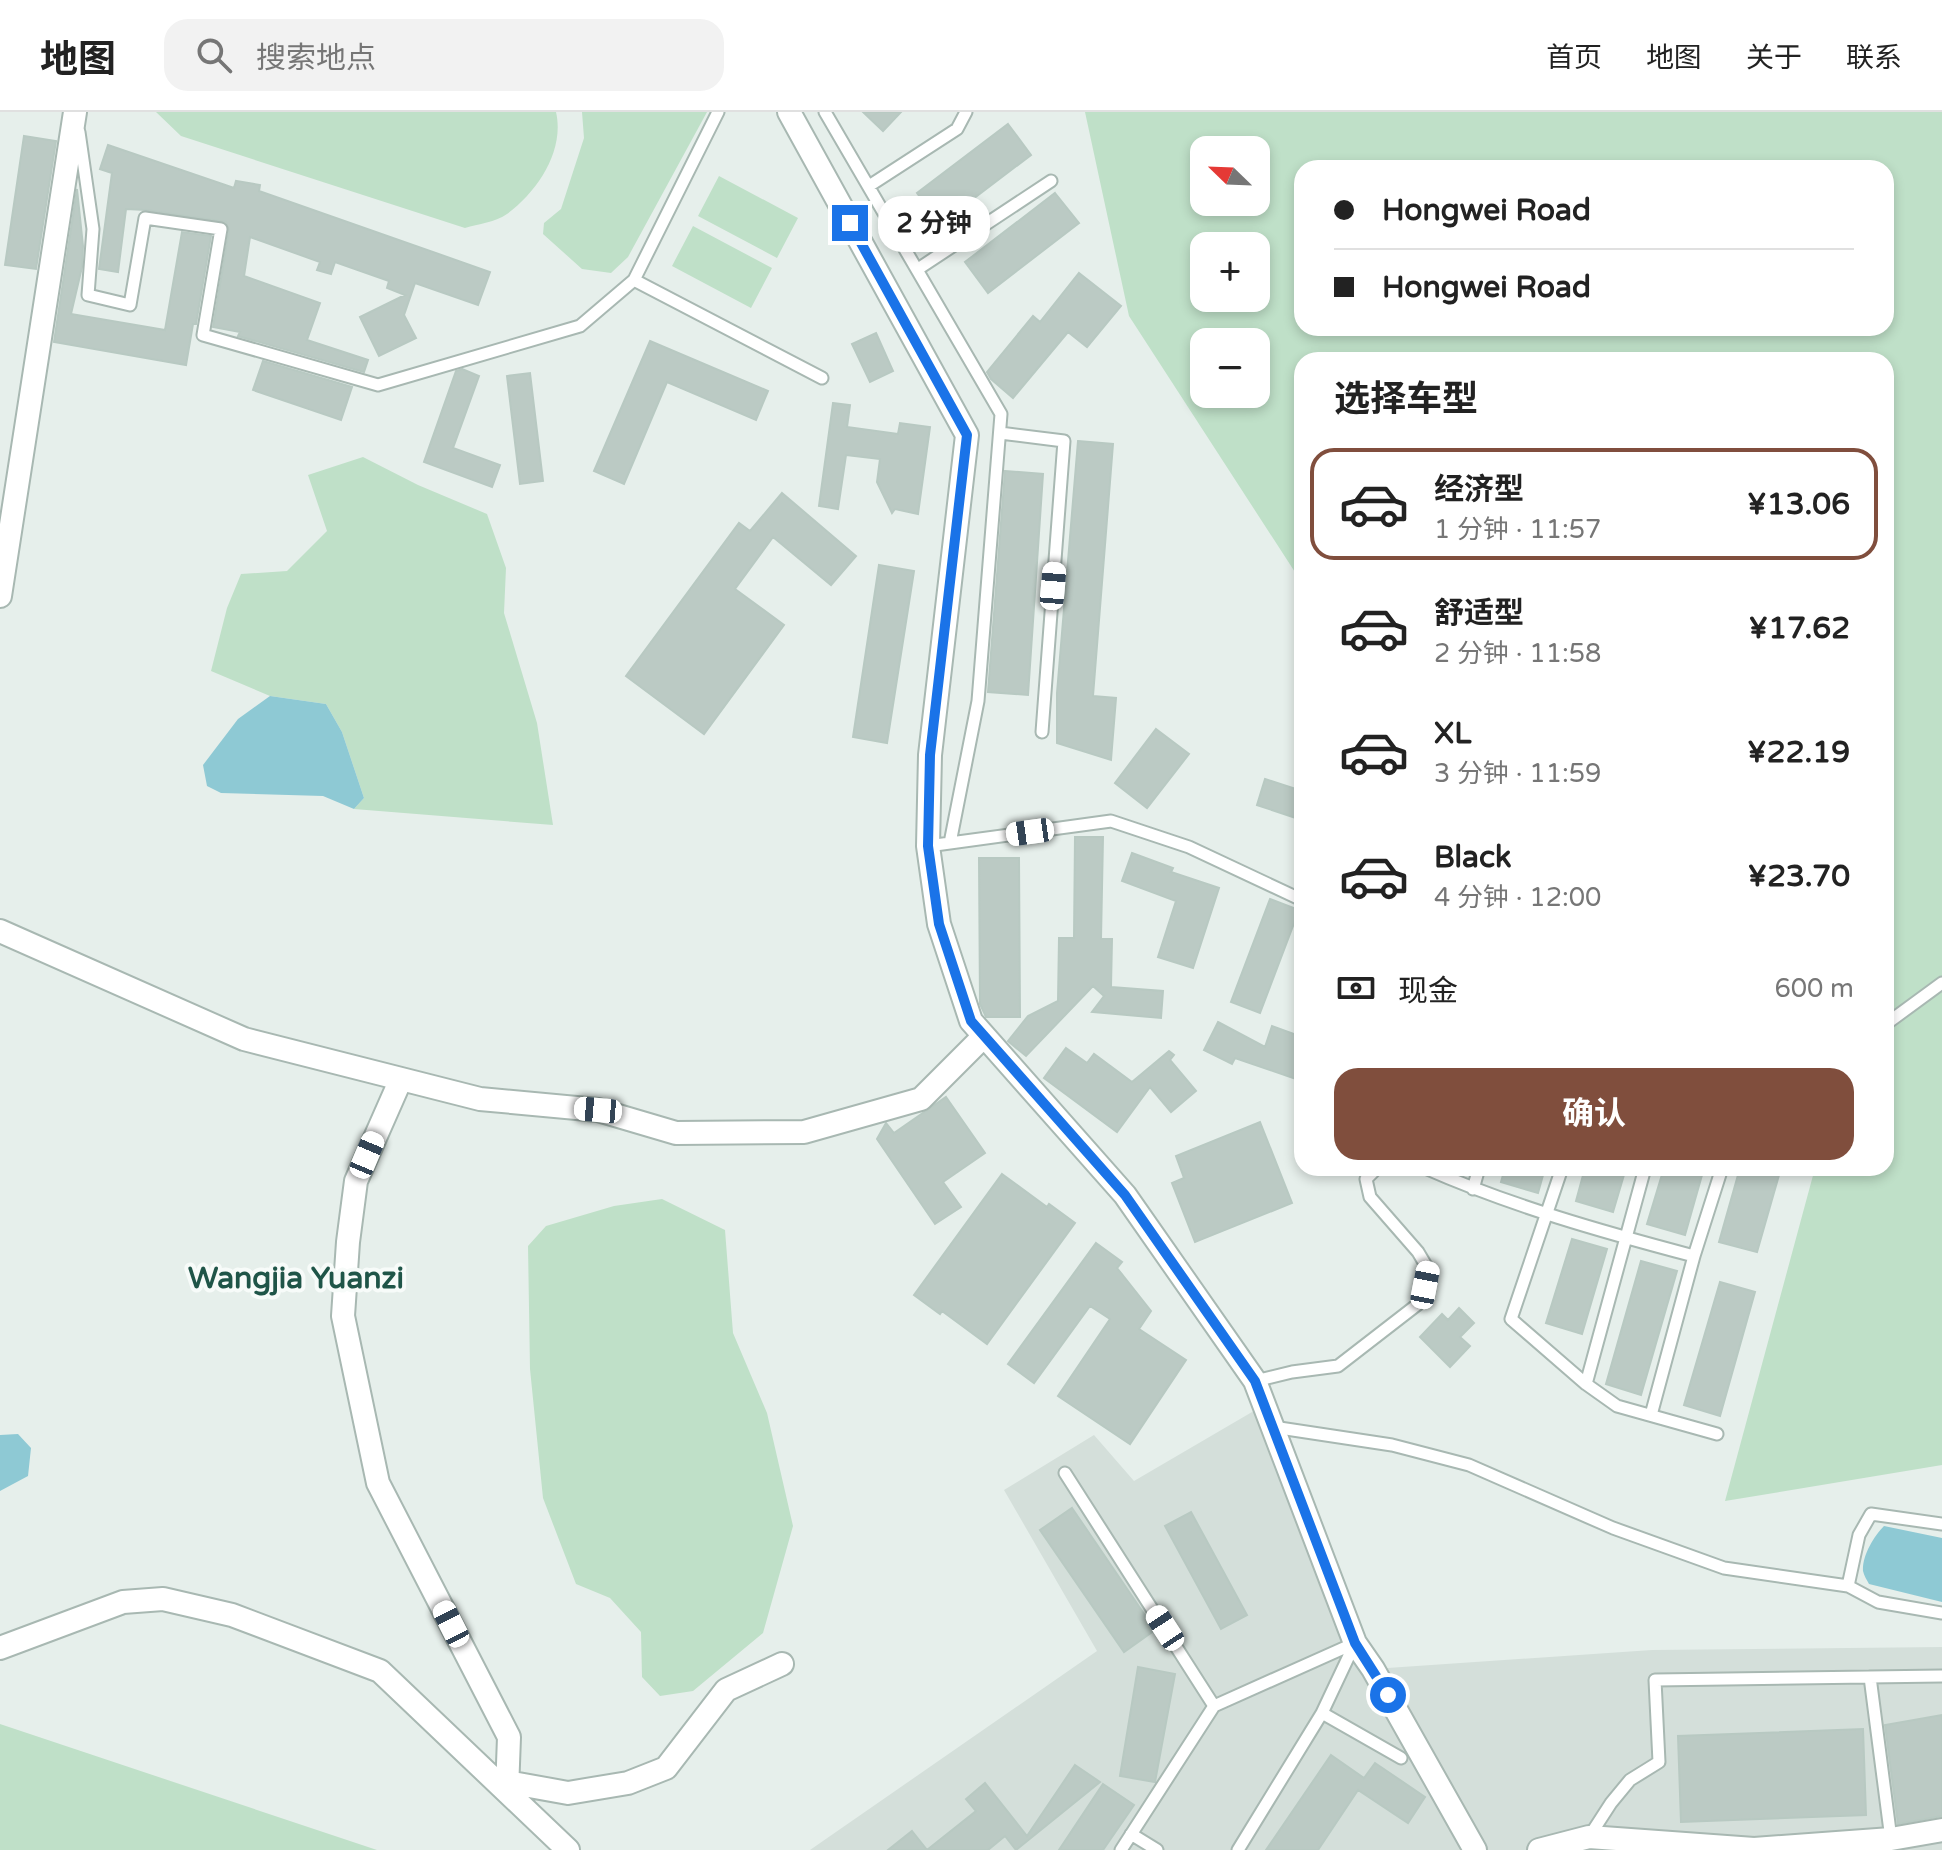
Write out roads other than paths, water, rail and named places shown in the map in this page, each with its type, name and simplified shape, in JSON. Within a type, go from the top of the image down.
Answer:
[{"type":"street","points":[[0,596],[75,112]]},
{"type":"street","points":[[789,112],[967,435],[930,755],[939,844],[939,924],[971,1021],[1125,1195],[1255,1381],[1355,1643],[1373,1669],[1475,1850]]},
{"type":"street","points":[[0,931],[244,1039],[480,1099],[598,1110],[676,1133],[804,1132],[921,1099],[984,1036]]},
{"type":"street","points":[[401,1079],[356,1181],[343,1316],[378,1483],[509,1737],[507,1786]]},
{"type":"street","points":[[0,1648],[123,1602],[163,1599],[232,1615],[380,1671],[507,1786],[568,1850]]},
{"type":"street","points":[[507,1786],[568,1793],[628,1783],[666,1768],[726,1690],[782,1664]]},
{"type":"street","points":[[1539,1850],[1589,1837],[1754,1849],[1891,1839],[1942,1830]]},
{"type":"lane","points":[[75,112],[93,229],[88,295],[130,305],[145,218],[221,229],[203,335],[378,385],[580,326],[634,280],[718,112]]},
{"type":"lane","points":[[825,112],[1001,414],[978,701],[939,844],[1111,821],[1189,847],[1294,896]]},
{"type":"lane","points":[[869,186],[957,129],[966,112]]},
{"type":"lane","points":[[918,269],[1051,181]]},
{"type":"lane","points":[[634,280],[822,378]]},
{"type":"lane","points":[[1000,433],[1064,441],[1042,732]]},
{"type":"lane","points":[[1894,1018],[1942,983]]},
{"type":"lane","points":[[1255,1381],[1338,1366],[1422,1301],[1428,1269],[1418,1252],[1370,1197],[1366,1179],[1369,1176]]},
{"type":"lane","points":[[1443,1176],[1473,1189],[1624,1238],[1694,1256]]},
{"type":"lane","points":[[1473,1189],[1477,1176]]},
{"type":"lane","points":[[1560,1176],[1511,1319],[1586,1384],[1617,1406],[1717,1434]]},
{"type":"lane","points":[[1586,1384],[1643,1176]]},
{"type":"lane","points":[[1651,1415],[1694,1256],[1719,1176]]},
{"type":"lane","points":[[1272,1427],[1392,1445],[1469,1465],[1613,1528],[1724,1568],[1848,1586],[1878,1602],[1942,1613]]},
{"type":"lane","points":[[1065,1473],[1214,1706]]},
{"type":"lane","points":[[1848,1586],[1859,1535],[1871,1514],[1942,1524]]},
{"type":"lane","points":[[1121,1850],[1214,1706],[1355,1643]]},
{"type":"lane","points":[[1238,1850],[1322,1713],[1355,1643]]},
{"type":"lane","points":[[1589,1837],[1630,1780],[1659,1762],[1655,1680],[1942,1676]]},
{"type":"lane","points":[[1870,1677],[1891,1839]]},
{"type":"lane","points":[[1322,1713],[1401,1758]]},
{"type":"lane","points":[[1131,1834],[1157,1850]]},
{"type":"water","points":[[270,696],[326,704],[342,732],[364,798],[354,809],[323,796],[221,793],[207,786],[203,765],[238,719]]},
{"type":"water","points":[[18,1434],[31,1448],[28,1476],[0,1491],[0,1435]]},
{"type":"water","points":[[1884,1526],[1942,1538],[1942,1602],[1869,1584],[1863,1571],[1864,1559]]},
{"type":"district","name":"Wangjia Yuanzi","points":[[296,1278]]}]
